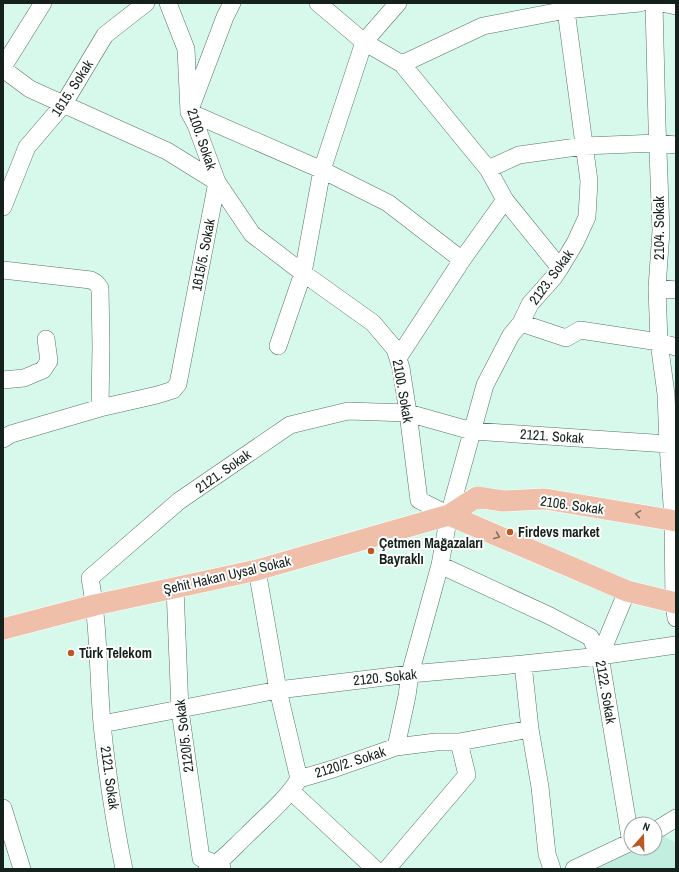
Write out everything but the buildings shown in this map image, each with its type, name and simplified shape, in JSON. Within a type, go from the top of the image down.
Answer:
[{"type":"main road","name":"2106. Sokak","points":[[449,515],[477,497],[503,501],[545,499],[674,520]]},
{"type":"main road","name":"Şehit Hakan Uysal Sokak","points":[[3,629],[95,605],[257,570],[449,515]]},
{"type":"main road","points":[[449,515],[627,591],[675,608]]},
{"type":"street","points":[[43,3],[3,68],[30,89],[167,151],[217,182]]},
{"type":"street","name":"1615. Sokak","points":[[3,207],[28,147],[63,105],[105,34],[146,3]]},
{"type":"street","name":"2100. Sokak","points":[[168,3],[186,49],[189,112],[196,125],[217,182],[252,234],[373,323],[394,349],[401,368],[419,500],[449,515]]},
{"type":"street","points":[[232,3],[189,112],[322,170],[388,204],[462,260]]},
{"type":"street","points":[[318,3],[364,42],[402,64],[488,169],[505,200],[560,268]]},
{"type":"street","points":[[278,346],[303,273],[322,170],[364,42],[381,11],[398,3]]},
{"type":"street","points":[[402,64],[483,26],[566,6],[640,3]]},
{"type":"street","name":"2104. Sokak","points":[[654,3],[657,143],[661,231],[657,288],[659,342],[672,445],[675,608]]},
{"type":"street","points":[[661,3],[676,6]]},
{"type":"street","name":"2123. Sokak","points":[[449,515],[485,385],[510,335],[521,323],[530,304],[560,268],[575,243],[587,217],[589,181],[566,6]]},
{"type":"street","points":[[488,169],[519,155],[584,146],[657,143],[676,145]]},
{"type":"street","name":"1615/5. Sokak","points":[[3,439],[11,434],[100,408],[158,395],[173,390],[178,384],[217,182]]},
{"type":"street","points":[[398,358],[462,260],[505,200]]},
{"type":"street","points":[[3,270],[91,280],[100,288],[100,408]]},
{"type":"street","points":[[657,288],[676,290]]},
{"type":"street","points":[[521,323],[566,338],[580,330],[659,342],[676,347]]},
{"type":"street","points":[[3,380],[24,378],[43,370],[49,361],[46,339]]},
{"type":"street","name":"2121. Sokak","points":[[124,869],[102,724],[95,605],[90,578],[179,501],[290,424],[348,411],[408,413],[472,431],[672,445]]},
{"type":"street","points":[[396,747],[410,674],[440,565],[449,515]]},
{"type":"street","name":"2122. Sokak","points":[[440,565],[550,616],[590,637],[600,656],[627,816]]},
{"type":"street","points":[[257,570],[295,785],[375,869]]},
{"type":"street","name":"2120/5. Sokak","points":[[175,588],[180,710],[201,858],[216,867]]},
{"type":"street","points":[[600,656],[627,591]]},
{"type":"street","name":"2120. Sokak","points":[[102,724],[278,690],[410,674],[600,656],[676,644]]},
{"type":"street","points":[[523,664],[530,729],[540,787],[547,854],[552,869]]},
{"type":"street","name":"2120/2. Sokak","points":[[216,867],[295,785],[334,769],[396,747],[436,742],[459,742],[530,729]]},
{"type":"street","points":[[387,869],[467,775],[459,742]]},
{"type":"street","points":[[3,808],[22,869]]},
{"type":"street","points":[[663,826],[676,818]]},
{"type":"street","points":[[574,869],[623,846]]},
{"type":"shaded area","points":[[663,835],[676,843],[676,869],[593,869],[623,854],[623,856],[663,856]]},
{"type":"place","name":"Firdevs market","points":[[510,532]]},
{"type":"place","name":"Çetmen Mağazaları Bayraklı","points":[[371,551]]},
{"type":"place","name":"Türk Telekom","points":[[71,653]]}]
